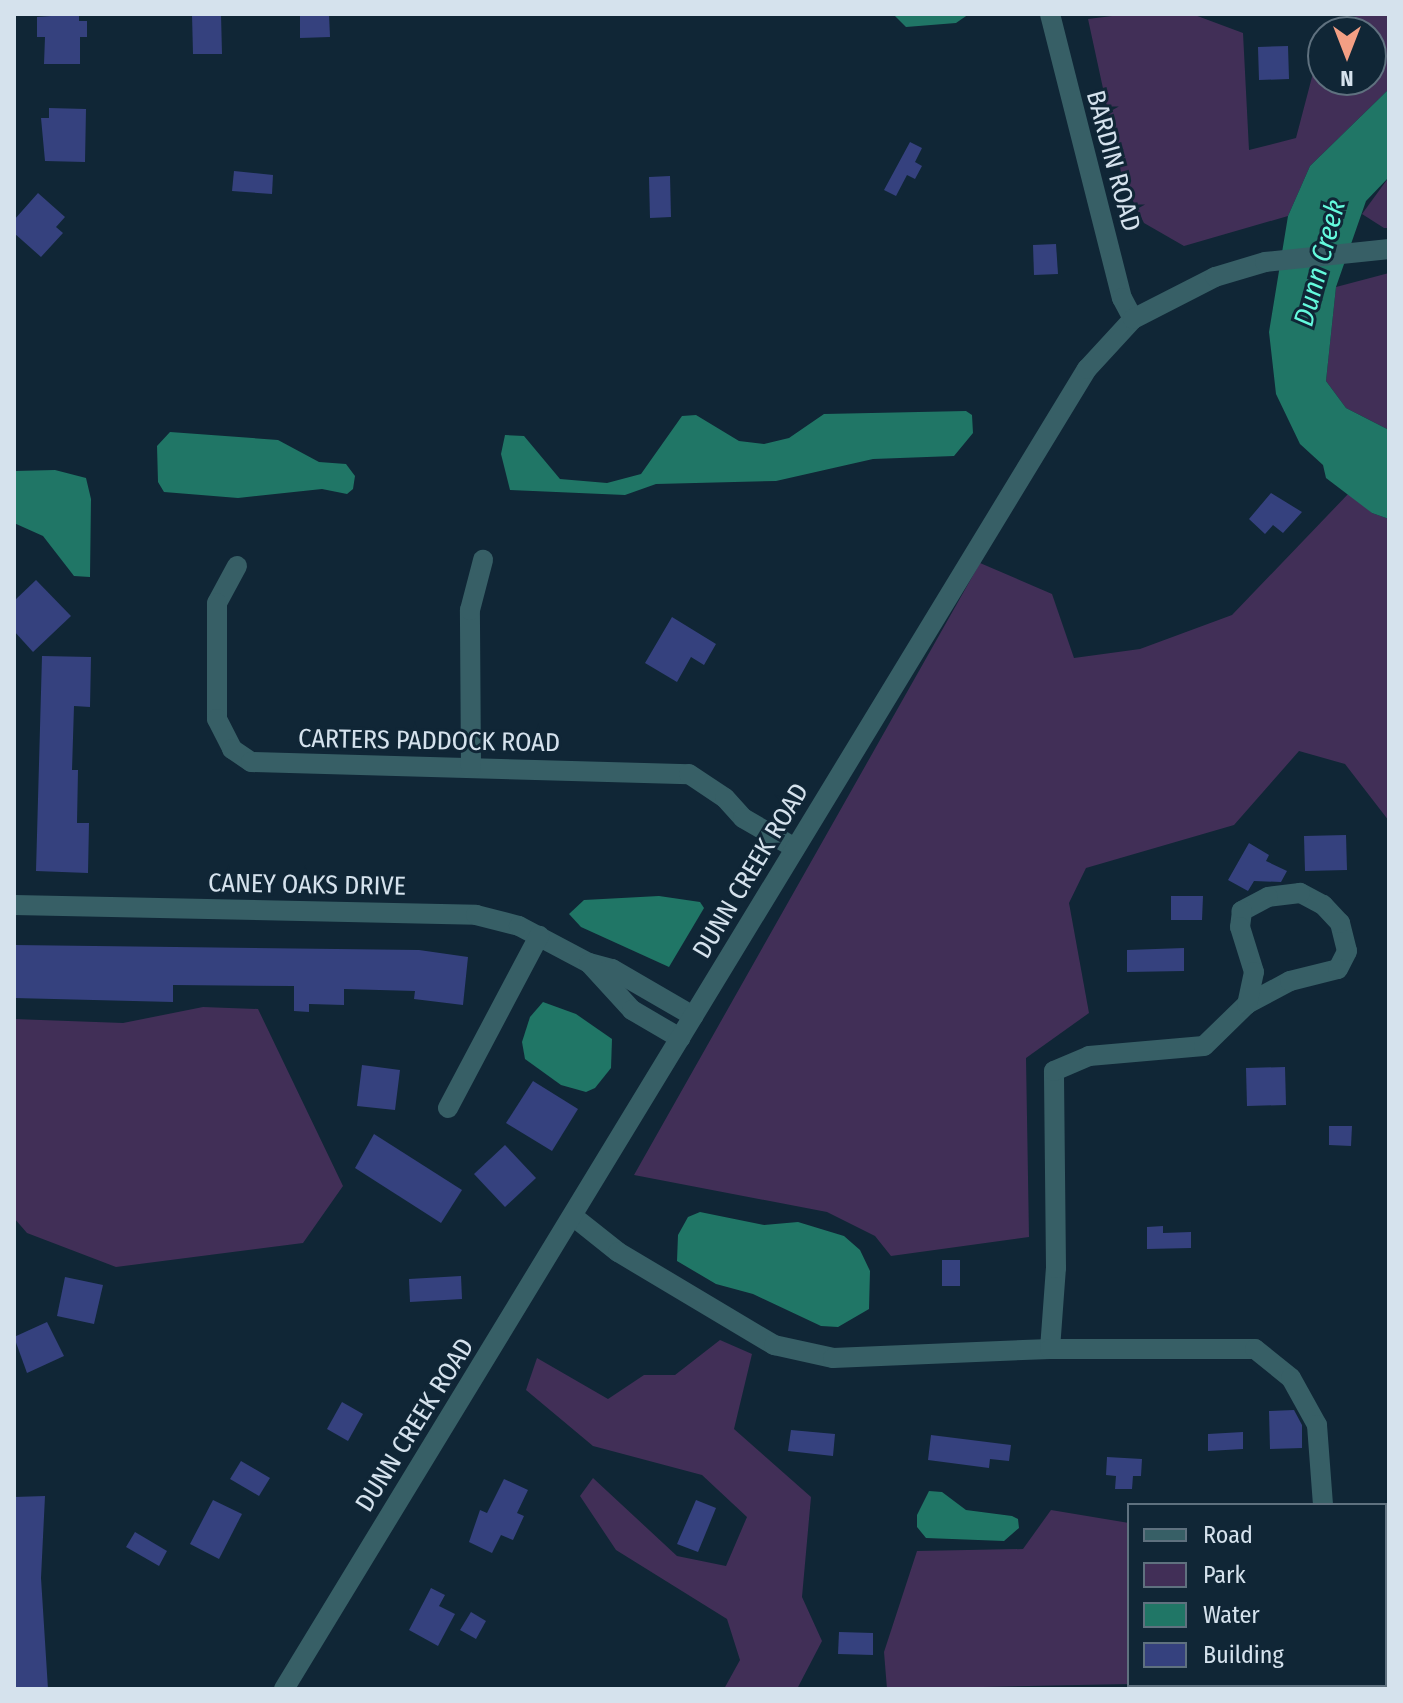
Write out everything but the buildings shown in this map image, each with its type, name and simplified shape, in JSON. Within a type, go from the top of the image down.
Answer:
[{"type":"street","name":"BARDIN ROAD","points":[[1050,14],[1122,298],[1133,319]]},
{"type":"street","name":"DUNN CREEK ROAD","points":[[284,1689],[574,1217],[1073,388],[1133,319],[1215,277],[1265,262],[1389,249]]},
{"type":"street","points":[[471,768],[470,610],[483,560]]},
{"type":"street","name":"CARTERS PADDOCK ROAD","points":[[237,566],[217,603],[217,719],[232,749],[251,762],[689,774],[725,798],[743,818],[795,848]]},
{"type":"street","points":[[1050,1349],[1056,1254],[1054,1071],[1089,1056],[1190,1051],[1204,1046],[1247,1004],[1290,981],[1338,969],[1347,951],[1340,923],[1323,905],[1300,893],[1268,897],[1242,911],[1240,927],[1254,972],[1247,1004]]},
{"type":"street","name":"CANEY OAKS DRIVE","points":[[14,905],[476,915],[539,936],[589,963],[612,969],[693,1016]]},
{"type":"street","points":[[448,1108],[539,936]]},
{"type":"street","name":"CANEY OAKS DRIVE","points":[[589,963],[632,1010],[680,1038]]},
{"type":"street","points":[[574,1217],[724,1319],[789,1349],[833,1358],[1050,1349],[1255,1349],[1291,1378],[1317,1425],[1323,1503]]},
{"type":"green space","points":[[1128,14],[1192,14],[1243,33],[1249,150],[1296,138],[1307,96],[1382,96],[1310,166],[1288,216],[1184,246],[1144,223],[1123,181],[1088,19]]},
{"type":"green space","points":[[1360,14],[1389,14],[1387,91],[1387,16],[1356,16]]},
{"type":"green space","points":[[1389,177],[1389,228],[1384,228],[1362,214]]},
{"type":"green space","points":[[1389,273],[1389,430],[1346,408],[1326,381],[1336,287]]},
{"type":"green space","points":[[1350,492],[1372,513],[1389,519],[1389,821],[1345,764],[1299,751],[1234,825],[1086,868],[1069,903],[1089,1013],[1026,1058],[1029,1237],[891,1256],[875,1236],[827,1212],[634,1175],[980,563],[1052,594],[1074,658],[1140,649],[1232,615]]},
{"type":"green space","points":[[203,1007],[258,1009],[343,1186],[303,1243],[116,1267],[27,1233],[14,1218],[14,1019],[123,1023]]},
{"type":"green space","points":[[720,1340],[752,1354],[734,1429],[811,1497],[802,1597],[822,1641],[797,1689],[724,1689],[740,1660],[727,1619],[616,1550],[580,1496],[593,1478],[677,1556],[726,1566],[747,1517],[702,1475],[593,1446],[526,1390],[537,1358],[608,1399],[644,1375],[675,1375]]},
{"type":"green space","points":[[1051,1510],[1127,1523],[1127,1684],[887,1689],[884,1652],[917,1551],[1023,1549]]},
{"type":"water","points":[[893,14],[969,14],[956,23],[906,27]]},
{"type":"water","name":"Dunn Creek","points":[[1389,89],[1389,177],[1366,201],[1336,287],[1326,381],[1346,408],[1389,430],[1389,519],[1372,513],[1326,478],[1323,465],[1300,444],[1276,394],[1269,332],[1288,216],[1310,166],[1382,96],[1387,96]]},
{"type":"water","points":[[966,411],[972,415],[973,433],[954,456],[873,459],[776,481],[656,484],[625,495],[510,490],[501,454],[505,435],[524,436],[560,479],[607,483],[641,474],[682,416],[696,415],[739,441],[764,444],[789,438],[824,414]]},
{"type":"water","points":[[170,432],[278,440],[319,462],[346,464],[355,476],[353,489],[347,494],[322,489],[238,498],[164,492],[158,482],[157,446]]},
{"type":"water","points":[[55,470],[86,478],[91,499],[90,577],[74,576],[43,536],[14,523],[14,471]]},
{"type":"water","points":[[659,896],[700,902],[704,908],[669,967],[581,927],[569,914],[584,900]]},
{"type":"water","points":[[543,1002],[576,1014],[612,1039],[611,1068],[595,1088],[586,1092],[561,1085],[525,1059],[522,1042],[530,1017]]},
{"type":"water","points":[[700,1212],[764,1225],[798,1222],[844,1236],[860,1250],[870,1271],[869,1309],[838,1327],[821,1326],[753,1294],[716,1284],[677,1261],[678,1235],[688,1217]]},
{"type":"water","points":[[929,1491],[942,1492],[966,1510],[1012,1516],[1018,1519],[1019,1528],[1004,1541],[926,1538],[917,1527],[917,1515]]}]
